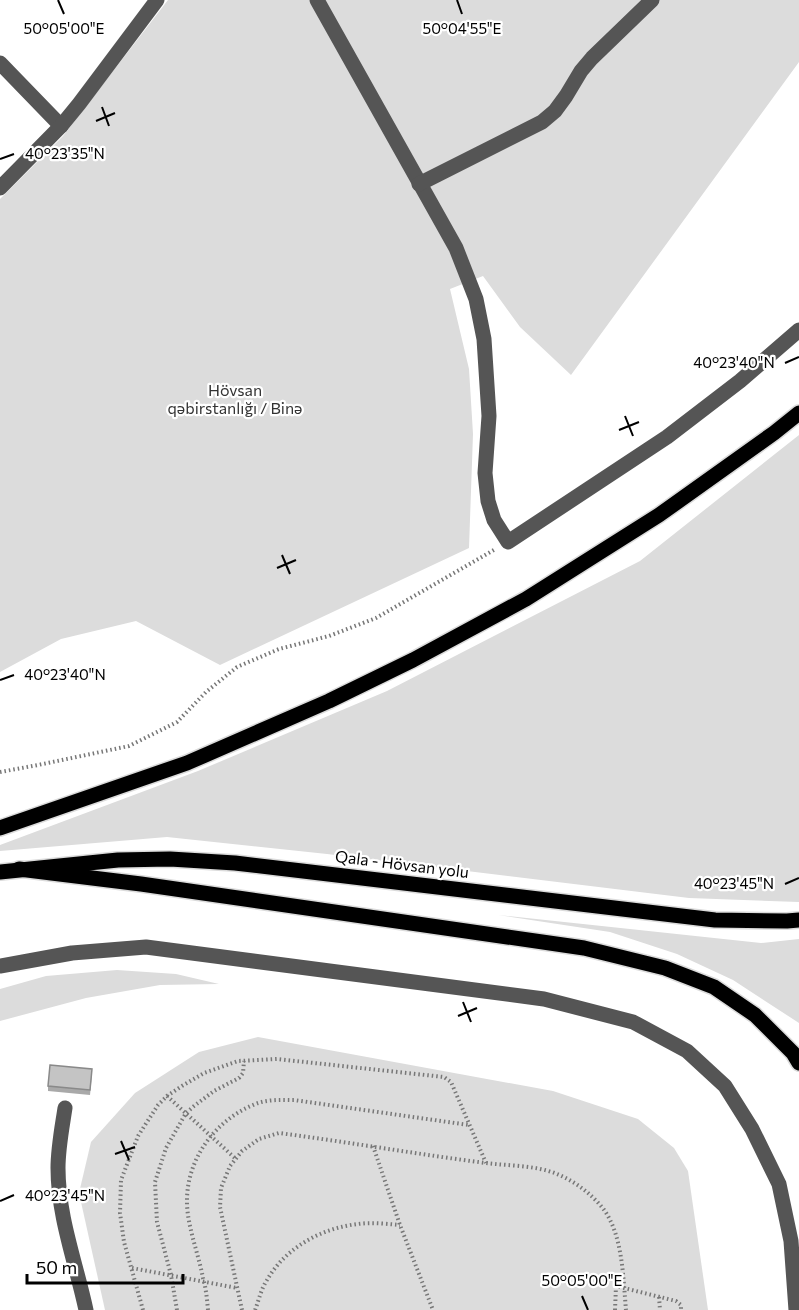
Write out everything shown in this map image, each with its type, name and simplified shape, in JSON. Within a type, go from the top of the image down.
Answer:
[{"type":"main road","points":[[4,827],[187,763],[328,701],[413,660],[526,599],[659,515],[799,413]]},
{"type":"main road","name":"Qala - Hövsan yolu","points":[[0,872],[118,860],[235,863],[714,920],[799,920]]},
{"type":"main road","points":[[19,869],[141,884],[584,948],[664,968],[714,987],[755,1015],[793,1053],[799,1063]]},
{"type":"street","points":[[0,188],[80,104],[157,0]]},
{"type":"street","points":[[317,0],[456,248],[476,299],[484,339],[489,416],[485,473],[488,501],[494,520],[508,542],[667,436],[740,381],[799,330]]},
{"type":"street","points":[[419,183],[542,122],[567,96],[581,71],[592,58],[652,0]]},
{"type":"street","points":[[0,63],[61,126]]},
{"type":"street","points":[[0,966],[72,953],[147,947],[544,999],[633,1022],[687,1051],[725,1086],[752,1129],[779,1184],[791,1241],[796,1310]]},
{"type":"street","points":[[65,1108],[59,1146],[60,1197],[86,1310]]},
{"type":"path","points":[[0,772],[129,746],[177,722],[206,692],[237,667],[279,649],[329,636],[376,618],[508,542]]},
{"type":"path","points":[[143,1310],[124,1242],[120,1213],[121,1180],[138,1136],[158,1105],[167,1096],[204,1073],[238,1061],[277,1059],[444,1077],[451,1082],[486,1164]]},
{"type":"path","points":[[177,1310],[171,1275],[156,1222],[155,1182],[166,1148],[186,1113],[214,1091],[240,1078],[244,1061]]},
{"type":"path","points":[[167,1096],[236,1159]]},
{"type":"path","points":[[208,1310],[204,1281],[188,1214],[188,1186],[195,1159],[210,1135],[227,1119],[254,1104],[274,1100],[294,1100],[470,1125]]},
{"type":"path","points":[[242,1310],[220,1207],[220,1188],[230,1166],[242,1151],[259,1139],[279,1133],[557,1173],[584,1188],[602,1207],[613,1224],[619,1248],[626,1310]]},
{"type":"path","points":[[373,1146],[433,1310]]},
{"type":"path","points":[[255,1310],[266,1280],[284,1258],[310,1238],[335,1228],[360,1223],[400,1225]]},
{"type":"path","points":[[132,1268],[237,1288]]},
{"type":"path","points":[[615,1310],[616,1286],[676,1301],[681,1305],[681,1310]]},
{"type":"path","points":[[659,1297],[660,1310]]},
{"type":"green space","name":"Hövsan qəbirstanlığı / Binə","points":[[168,0],[799,0],[799,62],[571,375],[520,327],[483,276],[450,289],[469,369],[473,434],[469,548],[220,665],[136,621],[61,639],[0,672],[0,199],[63,136]]},
{"type":"green space","points":[[799,435],[799,902],[689,898],[167,837],[0,851],[0,845],[198,771],[387,691],[640,561]]},
{"type":"green space","points":[[498,915],[761,943],[799,939],[799,1023],[733,980],[677,954],[610,932]]},
{"type":"green space","points":[[117,970],[176,974],[219,984],[160,985],[86,998],[0,1021],[0,989],[46,976]]},
{"type":"green space","points":[[258,1037],[553,1091],[638,1119],[674,1148],[688,1171],[708,1310],[105,1310],[79,1193],[91,1142],[135,1093],[199,1052]]},
{"type":"building","points":[[50,1065],[92,1069],[90,1090],[48,1086]]}]
